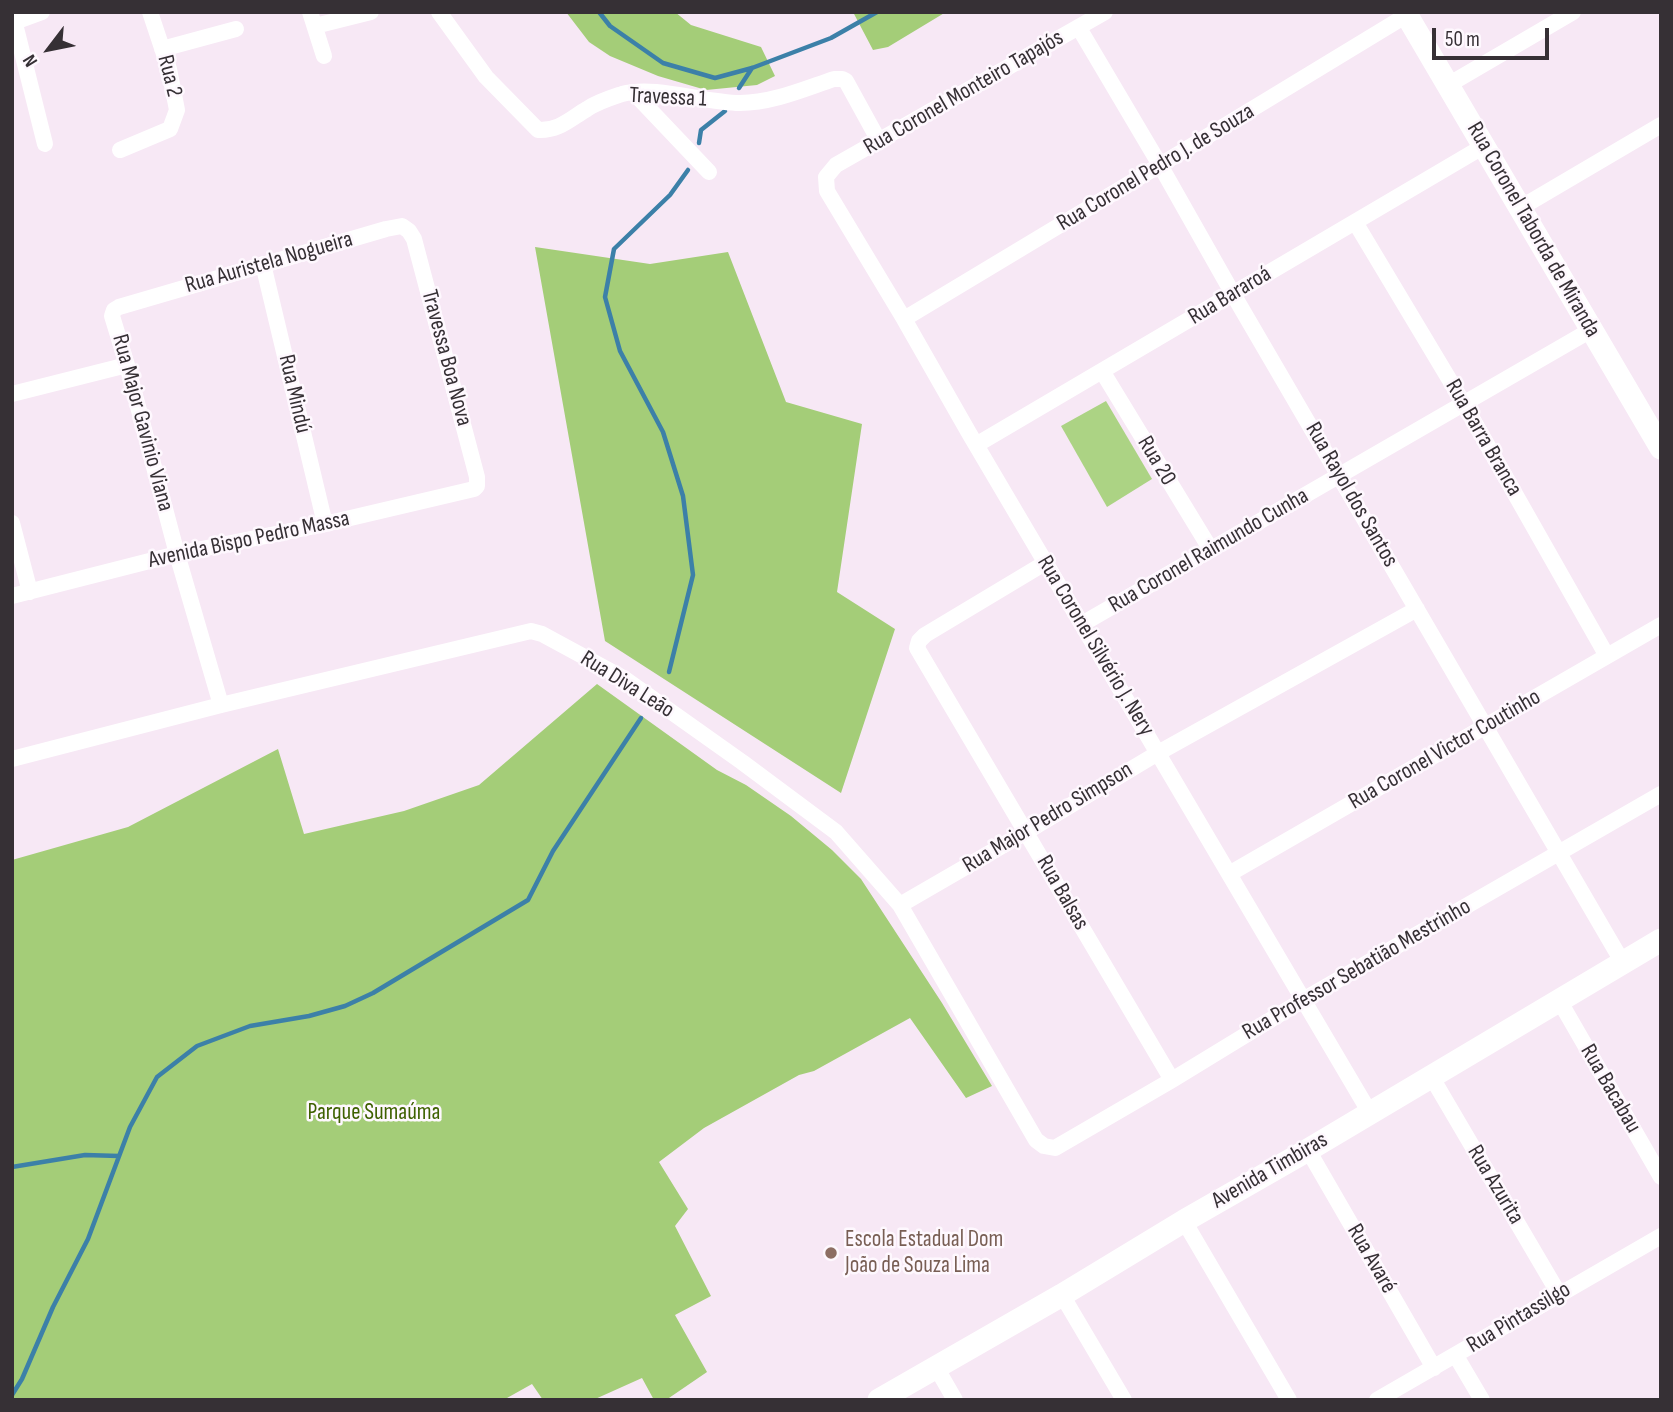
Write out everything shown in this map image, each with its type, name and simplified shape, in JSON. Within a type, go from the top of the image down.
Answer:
[{"type":"street","points":[[42,12],[13,19],[45,144]]},
{"type":"street","name":"Rua 2","points":[[121,150],[170,129],[177,110],[169,69],[150,12]]},
{"type":"street","points":[[324,56],[313,19],[372,12]]},
{"type":"street","name":"Travessa 1","points":[[439,12],[486,77],[538,130],[547,131],[565,125],[587,108],[608,98],[633,92],[740,103],[760,102],[834,79],[842,79],[846,81],[878,141]]},
{"type":"street","name":"Rua Coronel Monteiro Tapajós","points":[[827,177],[836,165],[1105,12]]},
{"type":"street","points":[[1448,85],[1573,12]]},
{"type":"street","name":"Rua Coronel Taborda de Miranda","points":[[1406,14],[1661,449]]},
{"type":"street","name":"Rua Coronel Pedro J. de Souza","points":[[904,319],[1406,14]]},
{"type":"street","name":"Rua Rayol dos Santos","points":[[1079,28],[1623,963]]},
{"type":"street","points":[[162,49],[236,29]]},
{"type":"street","points":[[633,92],[709,172]]},
{"type":"street","points":[[1520,208],[1659,130]]},
{"type":"street","name":"Rua Bararoá","points":[[976,445],[1484,146]]},
{"type":"street","name":"Rua Coronel Silvério J. Nery","points":[[827,177],[827,191],[1370,1113]]},
{"type":"street","name":"Rua Barra Branca","points":[[1355,222],[1464,404],[1607,656]]},
{"type":"street","name":"Rua Auristela Nogueira","points":[[119,307],[386,229],[402,226],[414,239]]},
{"type":"street","name":"Travessa Boa Nova","points":[[414,239],[477,477]]},
{"type":"street","name":"Rua Mindú","points":[[263,264],[325,524]]},
{"type":"street","name":"Rua Major Gavinio Viana","points":[[119,307],[114,310],[112,316],[221,705]]},
{"type":"street","name":"Rua Coronel Raimundo Cunha","points":[[1082,624],[1591,330]]},
{"type":"street","points":[[12,394],[127,365]]},
{"type":"street","name":"Rua 20","points":[[1102,372],[1211,550]]},
{"type":"street","name":"Avenida Bispo Pedro Massa","points":[[12,596],[177,554],[325,524],[471,490],[477,486],[477,477]]},
{"type":"street","points":[[12,523],[30,592]]},
{"type":"street","name":"Rua Balsas","points":[[1045,563],[925,635],[917,648],[1172,1080]]},
{"type":"street","name":"Rua Major Pedro Simpson","points":[[900,905],[1158,753],[1417,609]]},
{"type":"street","name":"Rua Coronel Victor Coutinho","points":[[1229,874],[1661,625]]},
{"type":"street","name":"Rua Diva Leão","points":[[12,759],[221,705],[531,631],[542,634],[625,679],[836,832],[900,905],[1037,1140],[1044,1146],[1055,1148]]},
{"type":"street","name":"Rua Professor Sebatião Mestrinho","points":[[1055,1148],[1303,1000],[1661,794]]},
{"type":"street","name":"Avenida Timbiras","points":[[878,1400],[1062,1295],[1661,940]]},
{"type":"street","name":"Rua Bacabau","points":[[1559,1000],[1661,1177]]},
{"type":"street","name":"Rua Azurita","points":[[1431,1076],[1559,1294]]},
{"type":"street","name":"Rua Avaré","points":[[1308,1150],[1434,1368]]},
{"type":"street","points":[[1184,1221],[1289,1400]]},
{"type":"street","name":"Rua Pintassilgo","points":[[1377,1400],[1661,1236]]},
{"type":"street","points":[[1062,1295],[1125,1400]]},
{"type":"street","points":[[1456,1356],[1482,1400]]},
{"type":"street","points":[[936,1367],[955,1400]]},
{"type":"green space","points":[[566,12],[675,12],[691,25],[761,47],[775,76],[757,85],[706,90],[658,76],[610,56],[589,42]]},
{"type":"green space","points":[[853,12],[946,12],[888,47],[873,50]]},
{"type":"green space","points":[[535,247],[650,264],[728,252],[786,402],[862,424],[837,592],[895,629],[841,793],[605,641]]},
{"type":"green space","points":[[1106,401],[1152,479],[1107,507],[1061,426]]},
{"type":"green space","name":"Parque Sumaúma","points":[[597,684],[717,770],[746,785],[791,816],[832,850],[861,879],[942,1003],[992,1086],[966,1098],[910,1018],[704,1128],[659,1162],[688,1209],[675,1226],[711,1296],[675,1315],[707,1372],[666,1400],[654,1400],[642,1378],[593,1400],[543,1400],[532,1384],[507,1400],[12,1400],[12,860],[128,827],[278,749],[304,834],[404,811],[479,785]]},
{"type":"waterway","points":[[599,12],[610,26],[663,63],[715,78],[752,68],[831,38],[877,12]]},
{"type":"waterway","points":[[739,88],[752,68]]},
{"type":"waterway","points":[[699,143],[701,130],[725,111]]},
{"type":"waterway","points":[[669,672],[693,575],[683,496],[663,432],[620,351],[605,297],[614,249],[670,195],[688,170]]},
{"type":"waterway","points":[[12,1395],[88,1239],[130,1127],[157,1077],[197,1046],[250,1026],[309,1016],[345,1006],[373,993],[528,900],[553,851],[641,718]]},
{"type":"waterway","points":[[12,1167],[85,1155],[119,1156]]},
{"type":"place","name":"Escola Estadual Dom João de Souza Lima","points":[[831,1253]]}]
